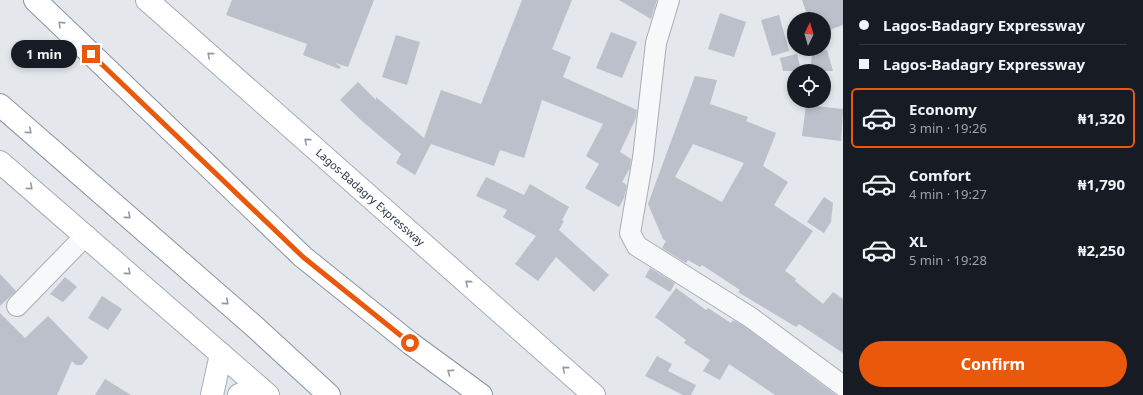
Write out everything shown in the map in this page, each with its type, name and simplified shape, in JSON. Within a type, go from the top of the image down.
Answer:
[{"type":"main road","points":[[35,0],[303,257],[410,343],[481,395]]},
{"type":"main road","name":"Lagos-Badagry Expressway","points":[[147,0],[594,395]]},
{"type":"main road","points":[[0,105],[249,322],[329,395]]},
{"type":"main road","points":[[0,162],[86,235],[221,354],[255,392]]},
{"type":"main road","points":[[212,395],[221,354]]},
{"type":"street","points":[[669,0],[656,43],[643,158],[630,233],[637,246],[750,317],[843,386]]},
{"type":"street","points":[[17,306],[86,235]]},
{"type":"building","points":[[232,0],[374,0],[348,67],[335,63],[341,67],[339,69],[303,55],[307,44],[226,15]]},
{"type":"building","points":[[522,0],[572,0],[552,49],[571,57],[563,77],[637,110],[636,118],[620,152],[631,159],[630,168],[622,182],[627,185],[624,198],[619,207],[585,188],[599,164],[586,156],[603,124],[542,100],[524,158],[500,150],[494,166],[431,144],[415,175],[396,163],[401,154],[340,100],[358,82],[376,100],[376,97],[424,138],[441,90],[481,104]]},
{"type":"building","points":[[619,0],[657,0],[651,19]]},
{"type":"building","points":[[802,0],[843,0],[843,25],[831,29],[831,12],[806,12]]},
{"type":"building","points":[[720,13],[746,22],[734,57],[708,49]]},
{"type":"building","points":[[779,15],[787,44],[787,52],[772,56],[761,20]]},
{"type":"building","points":[[611,32],[637,42],[622,78],[596,68]]},
{"type":"building","points":[[396,35],[420,42],[407,85],[382,77]]},
{"type":"building","points":[[797,56],[799,64],[787,64],[787,71],[783,71],[780,58]]},
{"type":"building","points":[[812,56],[829,56],[831,64],[811,64]]},
{"type":"building","points":[[695,76],[717,80],[710,104],[748,117],[746,121],[776,133],[763,166],[788,182],[774,205],[813,231],[785,271],[823,304],[833,292],[843,299],[843,353],[799,324],[796,327],[738,292],[740,290],[702,265],[700,267],[688,260],[686,263],[662,248],[666,241],[663,239],[648,204]],"holes":[[[693,144],[744,163],[722,202],[675,177]]]},
{"type":"building","points":[[806,108],[843,109],[841,141],[802,136]]},
{"type":"building","points":[[486,177],[524,195],[530,184],[569,207],[562,220],[564,221],[559,230],[609,275],[594,292],[556,257],[538,281],[515,264],[536,236],[503,217],[507,210],[476,196]]},
{"type":"building","points":[[824,197],[833,203],[831,222],[824,233],[807,222]]},
{"type":"building","points":[[650,268],[675,283],[670,292],[645,277]]},
{"type":"building","points":[[0,274],[16,291],[0,306]]},
{"type":"building","points":[[65,277],[77,287],[63,302],[50,294]]},
{"type":"building","points":[[676,288],[706,310],[708,308],[731,323],[733,320],[744,326],[836,395],[775,395],[729,364],[720,380],[703,371],[710,360],[684,343],[686,340],[655,317]]},
{"type":"building","points":[[102,296],[122,309],[108,330],[88,318]]},
{"type":"building","points":[[0,313],[25,338],[48,316],[88,357],[82,365],[76,365],[72,361],[57,395],[0,395]]},
{"type":"building","points":[[657,356],[672,364],[668,371],[696,385],[691,395],[683,395],[645,376]]},
{"type":"building","points":[[105,379],[131,395],[95,395]]},
{"type":"route","points":[[91,54],[303,257],[410,343]]}]
